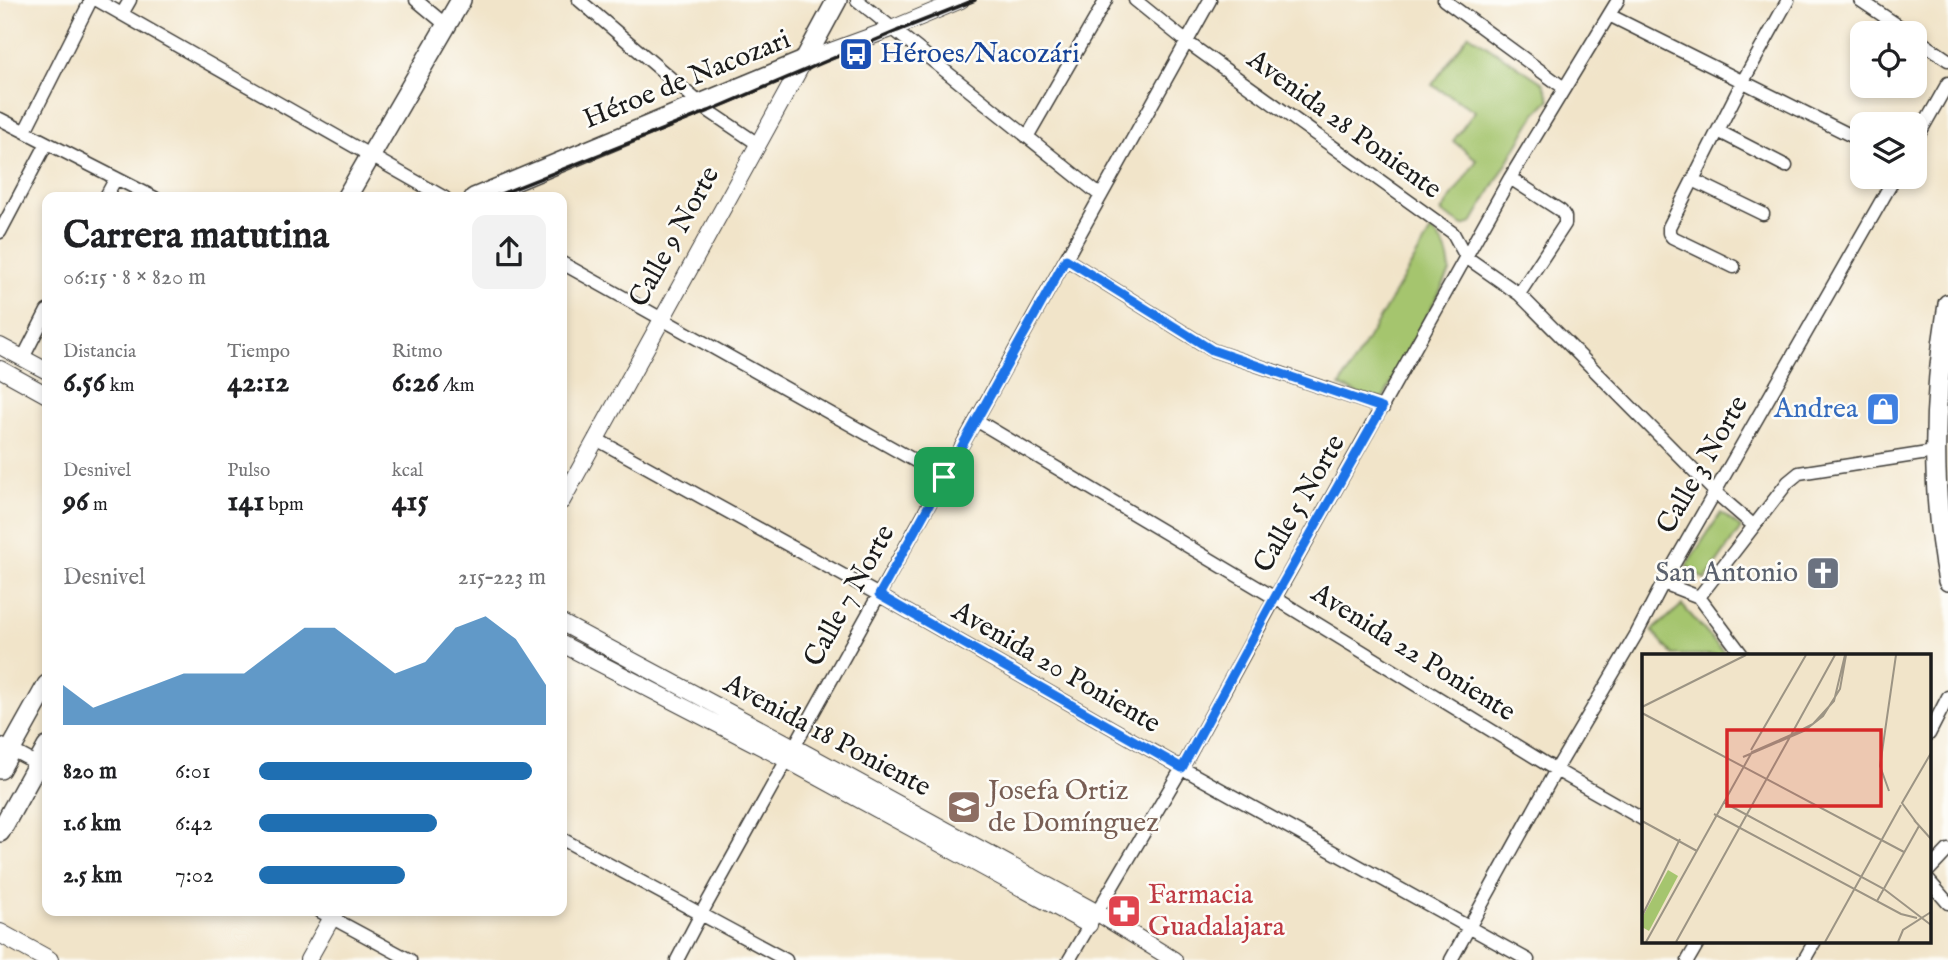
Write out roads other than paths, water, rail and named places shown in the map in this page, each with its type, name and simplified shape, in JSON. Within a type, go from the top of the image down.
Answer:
[{"type":"main road","points":[[350,192],[461,0]]},
{"type":"main road","name":"Calle 9 Norte","points":[[804,61],[837,0]]},
{"type":"main road","name":"Héroe de Nacozari","points":[[488,192],[804,61]]},
{"type":"main road","points":[[1948,304],[1939,355],[1934,452],[1941,545],[1948,581]]},
{"type":"main road","points":[[0,769],[5,747],[42,692]]},
{"type":"main road","points":[[0,832],[42,763]]},
{"type":"main road","points":[[0,933],[49,960]]},
{"type":"street","points":[[24,131],[91,0]]},
{"type":"street","points":[[97,0],[435,192]]},
{"type":"street","points":[[122,15],[130,0]]},
{"type":"street","points":[[416,0],[446,25]]},
{"type":"street","points":[[579,0],[709,111],[758,144]]},
{"type":"street","points":[[857,0],[1101,196]]},
{"type":"street","name":"Héroe de Nacozari","points":[[804,61],[961,0]]},
{"type":"street","points":[[1027,137],[1106,0]]},
{"type":"street","name":"Avenida 28 Poniente","points":[[1135,0],[1187,42],[1453,233],[1466,257],[1519,294],[1716,493],[1753,525]]},
{"type":"street","name":"Calle 7 Norte","points":[[677,960],[1210,0]]},
{"type":"street","points":[[1444,0],[1564,88]]},
{"type":"street","name":"Calle 5 Norte","points":[[1069,960],[1182,768],[1510,178],[1618,0]]},
{"type":"street","points":[[1734,267],[1672,237],[1669,226],[1788,0]]},
{"type":"street","points":[[1860,0],[1891,21]]},
{"type":"street","points":[[1609,15],[1850,135]]},
{"type":"street","points":[[1927,46],[1948,60]]},
{"type":"street","name":"Calle 9 Norte","points":[[567,491],[804,61]]},
{"type":"street","points":[[1927,120],[1948,83]]},
{"type":"street","points":[[0,119],[143,192]]},
{"type":"street","points":[[1718,131],[1786,166]]},
{"type":"street","points":[[0,232],[47,143]]},
{"type":"street","points":[[109,192],[116,178]]},
{"type":"street","points":[[1510,178],[1561,211],[1565,217],[1565,224],[1519,294]]},
{"type":"street","points":[[1693,180],[1763,214]]},
{"type":"street","name":"Calle 3 Norte","points":[[1451,960],[1556,770],[1637,633],[1888,189]]},
{"type":"street","points":[[1066,259],[1212,350],[1382,408]]},
{"type":"street","points":[[567,266],[944,477]]},
{"type":"street","points":[[23,358],[42,321]]},
{"type":"street","points":[[0,346],[42,368]]},
{"type":"street","points":[[0,369],[42,392]]},
{"type":"street","name":"Avenida 22 Poniente","points":[[976,420],[1642,819]]},
{"type":"street","name":"Avenida 20 Poniente","points":[[596,439],[1528,960]]},
{"type":"street","points":[[1699,597],[1753,525],[1788,482],[1799,473],[1934,452]]},
{"type":"street","points":[[1663,583],[1699,597],[1742,654]]},
{"type":"street","name":"Avenida 18 Poniente","points":[[567,626],[600,643],[640,674],[1174,960]]},
{"type":"street","points":[[592,659],[600,643]]},
{"type":"street","name":"Avenida 18 Poniente","points":[[567,646],[592,659],[640,674]]},
{"type":"street","points":[[1930,732],[1948,696]]},
{"type":"street","points":[[5,747],[42,759]]},
{"type":"street","points":[[567,842],[786,960]]},
{"type":"street","points":[[1930,869],[1948,850]]},
{"type":"street","points":[[1930,882],[1948,903]]},
{"type":"street","points":[[308,960],[328,916]]},
{"type":"street","points":[[333,916],[410,960]]},
{"type":"street","points":[[1688,960],[1698,942]]},
{"type":"street","points":[[1804,960],[1814,942]]},
{"type":"railway","points":[[506,192],[975,0]]},
{"type":"place","name":"Héroes/Nacozári","points":[[856,54]]},
{"type":"place","name":"Andrea","points":[[1883,409]]},
{"type":"place","name":"San Antonio","points":[[1823,573]]},
{"type":"place","name":"Josefa Ortiz de Domínguez","points":[[964,807]]},
{"type":"place","name":"Farmacia Guadalajara","points":[[1124,911]]}]
